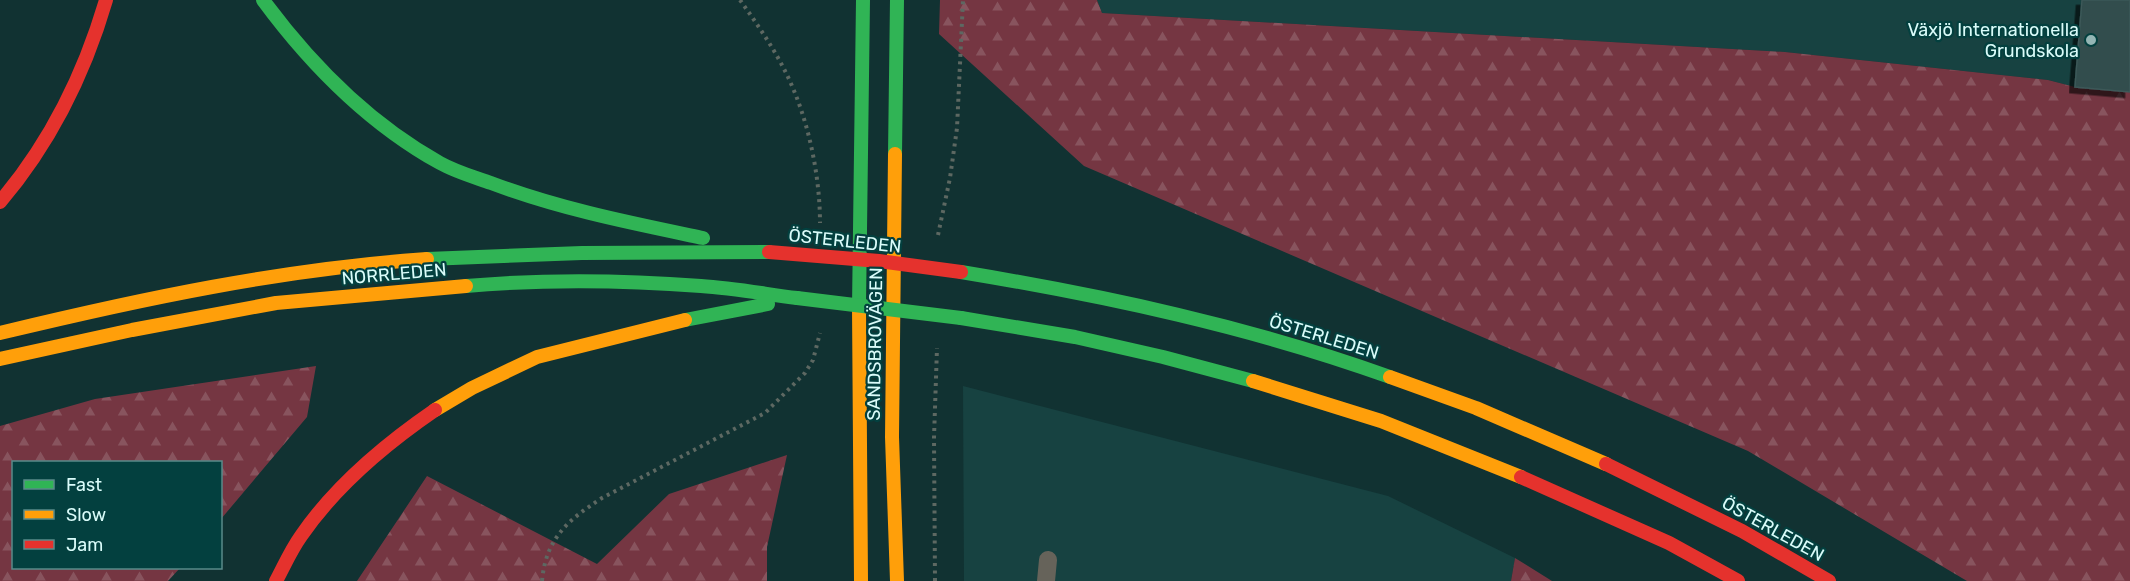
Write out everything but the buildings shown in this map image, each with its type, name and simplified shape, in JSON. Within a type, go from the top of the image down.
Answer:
[{"type":"main road","points":[[0,202],[14,187],[49,135],[81,75],[101,22],[106,0]]},
{"type":"main road","points":[[263,0],[281,26],[312,62],[357,105],[440,164],[502,188],[579,212],[769,252]]},
{"type":"main road","name":"SANDSBROVÄGEN","points":[[861,581],[859,328],[863,0]]},
{"type":"main road","name":"SANDSBROVÄGEN","points":[[897,0],[892,437],[897,581]]},
{"type":"main road","name":"NORRLEDEN","points":[[0,333],[126,303],[272,276],[407,261],[634,252],[769,252]]},
{"type":"main road","name":"ÖSTERLEDEN","points":[[769,252],[879,261],[1034,284],[1173,314],[1292,345],[1401,380],[1494,415],[1590,456],[1692,506],[1829,581]]},
{"type":"main road","name":"NORRLEDEN","points":[[0,359],[132,330],[276,303],[515,282],[613,282],[702,286],[797,298]]},
{"type":"main road","points":[[276,581],[301,536],[331,499],[364,465],[393,439],[478,383],[538,357],[647,327],[797,298],[960,318],[1075,337],[1277,387],[1381,421],[1472,456],[1669,543],[1738,581]]},
{"type":"lane","points":[[1046,581],[1048,560]]},
{"type":"shaded area","points":[[1097,0],[2130,0],[2130,92],[2075,87],[2048,80],[1785,52],[1102,13]]},
{"type":"shaded area","points":[[963,386],[1388,496],[1515,558],[1511,581],[964,581]]},
{"type":"green space","points":[[940,0],[1097,0],[1102,13],[1785,52],[2048,80],[2075,87],[2130,92],[2130,581],[1967,581],[1748,451],[1084,166],[939,34]]},
{"type":"green space","points":[[316,366],[307,417],[222,518],[222,461],[12,461],[12,569],[179,569],[168,581],[0,581],[0,426],[95,399]]},
{"type":"green space","points":[[787,455],[767,547],[767,581],[357,581],[427,476],[597,564],[669,494]]},
{"type":"green space","points":[[1515,558],[1552,581],[1511,581]]},
{"type":"traffic: fast","points":[[263,0],[281,24],[342,91],[389,130],[440,163],[465,174],[543,200],[596,215],[703,238]]},
{"type":"traffic: fast","points":[[859,307],[863,0]]},
{"type":"traffic: fast","points":[[895,154],[897,0]]},
{"type":"traffic: fast","points":[[427,259],[582,253],[769,252]]},
{"type":"traffic: fast","points":[[961,272],[1178,315],[1285,343],[1390,377]]},
{"type":"traffic: fast","points":[[466,286],[554,281],[642,282],[713,287],[797,298]]},
{"type":"traffic: fast","points":[[797,298],[961,318]]},
{"type":"traffic: fast","points":[[685,320],[768,304]]},
{"type":"traffic: fast","points":[[961,318],[1075,337],[1253,381]]},
{"type":"traffic: slow","points":[[895,154],[892,437],[897,581]]},
{"type":"traffic: slow","points":[[0,333],[106,308],[212,287],[319,270],[427,259]]},
{"type":"traffic: slow","points":[[0,359],[132,330],[276,303],[466,286]]},
{"type":"traffic: slow","points":[[859,307],[861,581]]},
{"type":"traffic: slow","points":[[435,410],[472,388],[537,357],[685,320]]},
{"type":"traffic: slow","points":[[1390,377],[1476,408],[1606,464]]},
{"type":"traffic: slow","points":[[1253,381],[1381,421],[1521,477]]},
{"type":"traffic: jam","points":[[0,202],[35,156],[64,107],[87,55],[106,0]]},
{"type":"traffic: jam","points":[[769,252],[879,261],[961,272]]},
{"type":"traffic: jam","points":[[276,581],[297,541],[345,483],[397,437],[435,410]]},
{"type":"traffic: jam","points":[[1606,464],[1742,531],[1829,581]]},
{"type":"traffic: jam","points":[[1521,477],[1669,543],[1738,581]]},
{"type":"place","name":"Växjö Internationella Grundskola","points":[[2091,40]]}]
